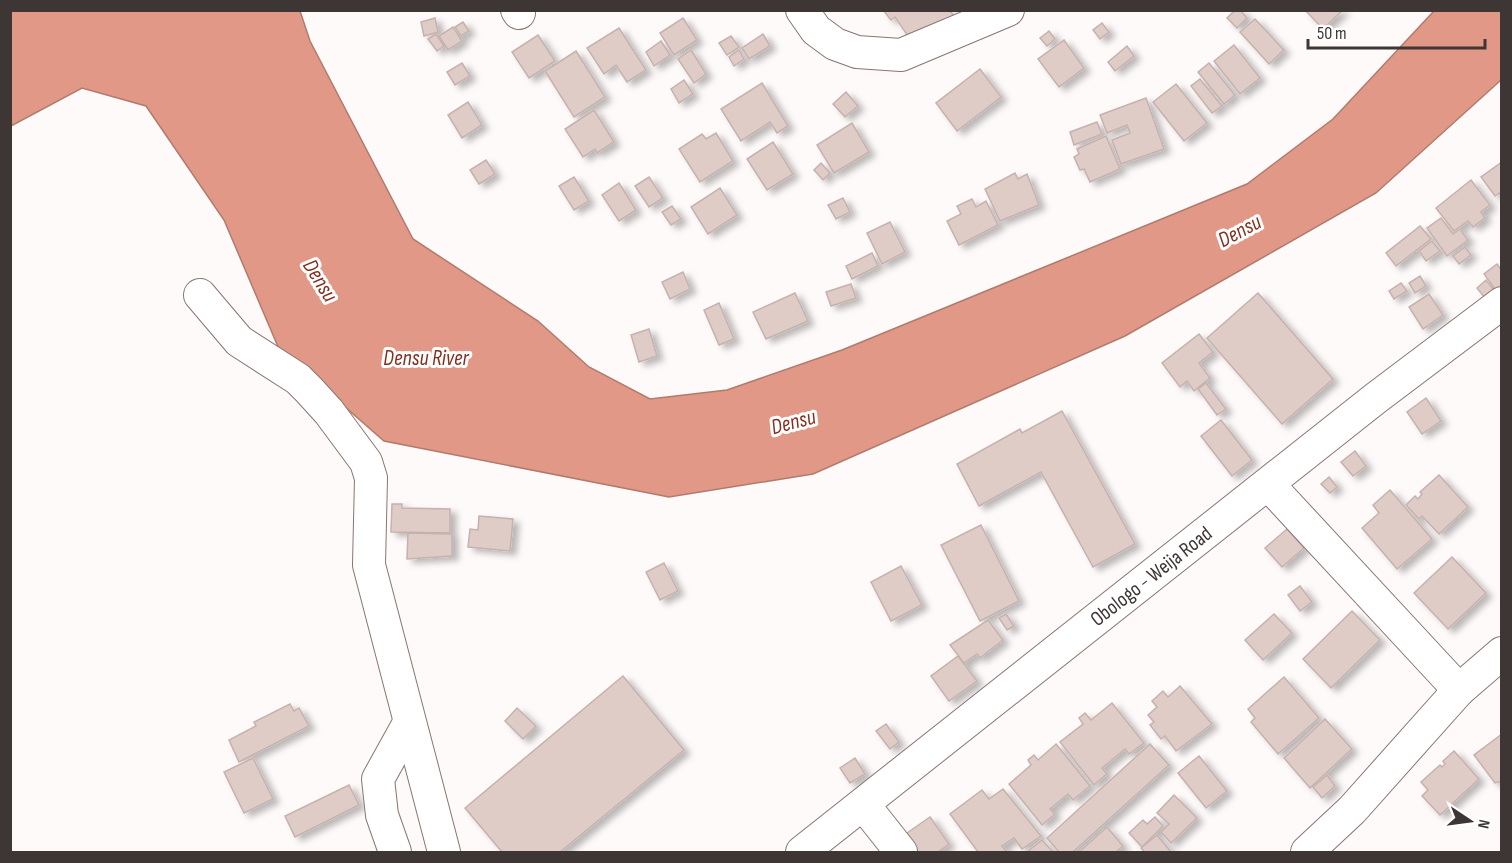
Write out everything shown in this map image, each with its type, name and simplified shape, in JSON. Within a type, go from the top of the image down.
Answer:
[{"type":"street","points":[[802,10],[816,30],[835,44],[857,52],[878,55],[901,55],[986,14]]},
{"type":"street","points":[[200,295],[239,341],[297,379],[309,390],[329,411],[366,462],[371,478],[369,566],[444,852]]},
{"type":"street","name":"Obologo - Weija Road","points":[[802,852],[1268,484],[1502,303]]},
{"type":"street","points":[[1268,484],[1459,690]]},
{"type":"street","points":[[1307,852],[1352,810],[1459,690],[1502,653]]},
{"type":"street","points":[[395,852],[382,815],[378,779],[409,723]]},
{"type":"street","points":[[863,804],[900,852]]},
{"type":"water","name":"Densu River","points":[[11,11],[300,11],[310,41],[413,239],[538,321],[589,367],[650,399],[727,390],[842,350],[1247,184],[1333,119],[1434,11],[1501,11],[1501,80],[1376,193],[1125,336],[813,474],[669,497],[384,441],[279,349],[224,220],[146,106],[82,88],[11,126]]},
{"type":"building","points":[[883,10],[949,10],[955,17],[916,48],[895,17],[891,20]]},
{"type":"building","points":[[1235,10],[1240,10],[1247,18],[1237,28],[1227,18]]},
{"type":"building","points":[[1305,10],[1343,10],[1323,29]]},
{"type":"building","points":[[435,18],[438,32],[424,36],[421,22]]},
{"type":"building","points":[[683,18],[697,40],[674,55],[660,33]]},
{"type":"building","points":[[1255,19],[1284,50],[1269,64],[1240,32]]},
{"type":"building","points":[[463,22],[469,31],[461,36],[455,27]]},
{"type":"building","points":[[1102,23],[1109,32],[1100,39],[1093,30]]},
{"type":"building","points":[[453,27],[462,41],[448,50],[439,36]]},
{"type":"building","points":[[619,28],[646,70],[627,82],[616,65],[604,74],[587,48]]},
{"type":"building","points":[[1049,31],[1055,39],[1047,46],[1040,38]]},
{"type":"building","points":[[436,34],[444,46],[437,51],[428,39]]},
{"type":"building","points":[[763,34],[770,46],[749,59],[742,48]]},
{"type":"building","points":[[538,35],[555,61],[529,78],[512,52]]},
{"type":"building","points":[[731,36],[739,47],[727,55],[719,43]]},
{"type":"building","points":[[1064,40],[1084,68],[1059,87],[1038,59]]},
{"type":"building","points":[[661,41],[670,55],[654,66],[646,52]]},
{"type":"building","points":[[1234,45],[1260,78],[1240,94],[1214,61]]},
{"type":"building","points":[[1127,46],[1134,56],[1115,71],[1108,62]]},
{"type":"building","points":[[691,50],[706,74],[694,83],[678,59]]},
{"type":"building","points":[[739,50],[744,59],[734,66],[729,57]]},
{"type":"building","points":[[576,51],[605,97],[574,117],[545,71]]},
{"type":"building","points":[[462,63],[470,76],[455,85],[447,72]]},
{"type":"building","points":[[1209,63],[1235,95],[1224,104],[1198,72]]},
{"type":"building","points":[[980,69],[1001,97],[957,131],[936,103]]},
{"type":"building","points":[[1200,79],[1222,106],[1212,113],[1191,86]]},
{"type":"building","points":[[684,80],[693,94],[679,103],[671,89]]},
{"type":"building","points":[[762,83],[788,126],[777,133],[770,122],[741,141],[721,109]]},
{"type":"building","points":[[1176,84],[1207,123],[1184,141],[1153,102]]},
{"type":"building","points":[[846,92],[858,106],[845,117],[833,104]]},
{"type":"building","points":[[1146,98],[1164,149],[1121,164],[1112,140],[1130,133],[1127,125],[1107,133],[1100,115]]},
{"type":"building","points":[[468,102],[482,125],[462,138],[448,115]]},
{"type":"building","points":[[594,110],[614,142],[597,153],[595,149],[583,157],[565,129]]},
{"type":"building","points":[[1097,122],[1102,134],[1074,145],[1070,132]]},
{"type":"building","points":[[852,123],[869,152],[834,173],[817,145]]},
{"type":"building","points":[[716,133],[733,161],[700,182],[679,149],[702,134],[706,139]]},
{"type":"building","points":[[1106,136],[1120,169],[1090,182],[1084,169],[1080,170],[1074,157],[1079,154],[1077,149]]},
{"type":"building","points":[[773,142],[793,174],[767,190],[747,159]]},
{"type":"building","points":[[486,160],[495,174],[479,184],[470,170]]},
{"type":"building","points":[[1502,162],[1502,197],[1499,193],[1495,196],[1481,177]]},
{"type":"building","points":[[821,163],[830,173],[823,180],[814,170]]},
{"type":"building","points":[[1015,173],[1018,179],[1027,174],[1039,205],[1000,221],[985,189]]},
{"type":"building","points":[[574,177],[589,201],[574,210],[559,186]]},
{"type":"building","points":[[649,177],[663,198],[649,207],[635,186]]},
{"type":"building","points":[[1471,180],[1490,205],[1481,212],[1485,218],[1473,227],[1468,221],[1454,231],[1436,208]]},
{"type":"building","points":[[619,183],[636,210],[619,221],[602,195]]},
{"type":"building","points":[[720,188],[737,215],[708,234],[691,207]]},
{"type":"building","points":[[843,198],[850,212],[836,219],[828,205]]},
{"type":"building","points":[[972,199],[976,207],[986,201],[998,225],[959,245],[947,221],[961,214],[957,206]]},
{"type":"building","points":[[672,206],[681,219],[671,225],[662,212]]},
{"type":"building","points":[[1441,218],[1453,234],[1460,229],[1468,240],[1447,256],[1427,228]]},
{"type":"building","points":[[890,222],[905,252],[882,264],[867,233]]},
{"type":"building","points":[[1420,226],[1431,239],[1396,266],[1386,253]]},
{"type":"building","points":[[1432,241],[1440,251],[1426,261],[1419,251]]},
{"type":"building","points":[[1465,247],[1471,255],[1459,264],[1453,256]]},
{"type":"building","points":[[872,253],[878,266],[852,279],[846,266]]},
{"type":"building","points":[[1497,264],[1502,271],[1500,296],[1484,274]]},
{"type":"building","points":[[683,272],[690,289],[670,299],[662,282]]},
{"type":"building","points":[[1420,276],[1426,286],[1415,293],[1409,283]]},
{"type":"building","points":[[1486,280],[1494,290],[1485,298],[1477,288]]},
{"type":"building","points":[[1401,283],[1407,291],[1394,299],[1389,291]]},
{"type":"building","points":[[851,284],[856,298],[831,306],[826,292]]},
{"type":"building","points":[[795,293],[808,321],[766,339],[753,312]]},
{"type":"building","points":[[1258,293],[1333,379],[1282,424],[1207,338]]},
{"type":"building","points":[[1429,294],[1443,315],[1423,329],[1409,307]]},
{"type":"building","points":[[719,303],[734,339],[719,345],[704,310]]},
{"type":"building","points":[[649,329],[657,356],[639,362],[631,335]]},
{"type":"building","points":[[1199,334],[1213,352],[1199,363],[1210,378],[1194,391],[1187,381],[1180,387],[1162,363]]},
{"type":"building","points":[[1206,383],[1226,409],[1217,415],[1198,389]]},
{"type":"building","points":[[1426,398],[1441,421],[1422,434],[1407,412]]},
{"type":"building","points":[[1062,411],[1135,544],[1093,567],[1041,472],[979,506],[957,464],[1020,429],[1022,433]]},
{"type":"building","points":[[1221,420],[1252,460],[1232,476],[1201,436]]},
{"type":"building","points":[[1355,451],[1366,466],[1353,476],[1341,462]]},
{"type":"building","points":[[1439,475],[1468,507],[1439,534],[1422,516],[1419,519],[1406,505],[1415,496],[1418,499],[1422,494],[1420,492]]},
{"type":"building","points":[[1329,477],[1337,487],[1330,493],[1321,484]]},
{"type":"building","points":[[1390,490],[1432,539],[1397,569],[1362,528],[1379,513],[1373,505]]},
{"type":"building","points":[[392,504],[402,504],[402,508],[450,509],[450,533],[391,532]]},
{"type":"building","points":[[479,516],[513,519],[510,551],[468,547],[470,529],[478,530]]},
{"type":"building","points":[[981,525],[1019,601],[980,621],[941,545]]},
{"type":"building","points":[[1287,529],[1304,548],[1282,567],[1265,548]]},
{"type":"building","points":[[408,533],[452,534],[452,556],[407,559]]},
{"type":"building","points":[[1452,557],[1486,593],[1448,629],[1414,593]]},
{"type":"building","points":[[664,563],[678,591],[660,600],[646,572]]},
{"type":"building","points":[[901,566],[922,605],[891,621],[871,582]]},
{"type":"building","points":[[1300,586],[1312,602],[1300,611],[1288,595]]},
{"type":"building","points":[[1352,611],[1380,640],[1331,688],[1303,659]]},
{"type":"building","points":[[1006,614],[1014,626],[1007,630],[999,618]]},
{"type":"building","points":[[1274,614],[1292,633],[1263,660],[1245,640]]},
{"type":"building","points":[[988,620],[1003,640],[980,658],[977,654],[964,663],[950,645]]},
{"type":"building","points":[[958,656],[977,681],[949,701],[931,676]]},
{"type":"building","points":[[623,676],[684,750],[560,852],[502,852],[465,808]]},
{"type":"building","points":[[1284,677],[1319,718],[1278,754],[1251,722],[1255,718],[1248,709]]},
{"type":"building","points":[[1180,686],[1212,724],[1176,751],[1165,736],[1161,739],[1150,725],[1154,722],[1148,715],[1157,707],[1152,701],[1163,691],[1168,697]]},
{"type":"building","points":[[1112,703],[1144,743],[1129,754],[1125,749],[1102,768],[1107,774],[1094,785],[1060,742],[1083,724],[1079,718],[1085,713],[1091,720]]},
{"type":"building","points":[[290,704],[294,711],[299,708],[309,726],[239,762],[229,740],[256,726],[254,722]]},
{"type":"building","points":[[517,708],[536,726],[523,739],[505,721]]},
{"type":"building","points":[[1325,719],[1352,749],[1310,788],[1284,758]]},
{"type":"building","points":[[886,724],[899,742],[890,749],[876,731]]},
{"type":"building","points":[[1502,734],[1502,781],[1495,783],[1474,755]]},
{"type":"building","points":[[1056,744],[1090,786],[1073,800],[1068,794],[1050,809],[1055,814],[1042,825],[1009,784],[1031,765],[1028,760],[1034,755],[1038,760]]},
{"type":"building","points":[[1150,744],[1169,765],[1073,852],[1059,852],[1047,838]]},
{"type":"building","points":[[1454,751],[1479,779],[1440,815],[1422,796],[1428,790],[1421,782],[1440,765],[1442,767],[1445,764],[1443,761]]},
{"type":"building","points":[[1199,756],[1227,791],[1206,808],[1178,773]]},
{"type":"building","points":[[253,758],[273,799],[244,813],[224,772]]},
{"type":"building","points":[[855,758],[865,774],[850,783],[840,768]]},
{"type":"building","points":[[1327,775],[1335,786],[1322,798],[1313,787]]},
{"type":"building","points":[[349,785],[359,805],[295,837],[285,816]]},
{"type":"building","points":[[1003,789],[1041,836],[1022,849],[1014,838],[1002,846],[1007,852],[978,852],[950,814],[982,790],[989,799]]},
{"type":"building","points":[[1174,795],[1197,818],[1171,843],[1161,832],[1169,824],[1157,813]]},
{"type":"building","points":[[930,817],[949,844],[938,852],[911,852],[907,833]]},
{"type":"building","points":[[1155,817],[1163,826],[1142,847],[1129,833],[1143,820],[1147,824]]},
{"type":"building","points":[[1107,827],[1123,846],[1116,852],[1079,852]]},
{"type":"building","points":[[1157,835],[1171,852],[1145,852],[1141,848]]},
{"type":"building","points":[[1042,840],[1053,852],[1027,852]]},
{"type":"water label","name":"Densu","points":[[1239,230]]},
{"type":"water label","name":"Densu","points":[[321,280]]},
{"type":"water label","name":"Densu","points":[[793,421]]}]
